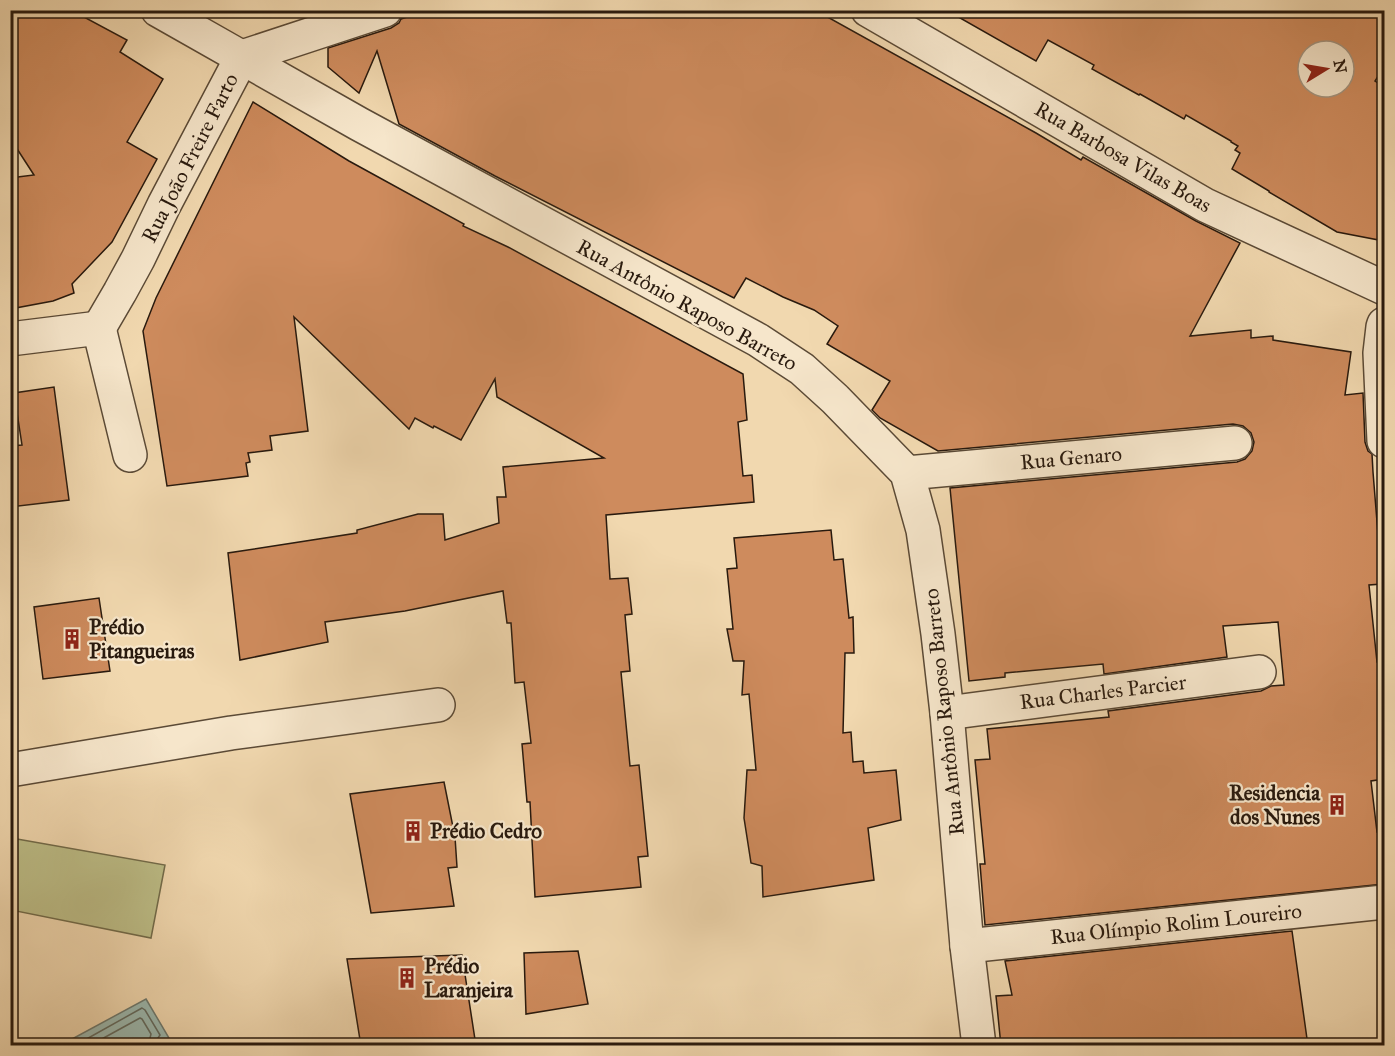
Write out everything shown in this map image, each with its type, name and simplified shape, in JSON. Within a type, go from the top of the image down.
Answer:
[{"type":"street","name":"Rua Antônio Raposo Barreto","points":[[158,10],[359,124],[758,340],[802,369],[835,399],[907,473],[923,530],[938,634],[979,1046]]},
{"type":"street","name":"Rua João Freire Farto","points":[[99,328],[134,267],[242,57],[385,10]]},
{"type":"street","name":"Rua Barbosa Vilas Boas","points":[[868,10],[1205,205],[1384,288]]},
{"type":"street","points":[[1384,326],[1380,353],[1384,441]]},
{"type":"street","points":[[10,339],[99,328],[130,455]]},
{"type":"street","name":"Rua Genaro","points":[[907,473],[1235,443]]},
{"type":"street","name":"Rua Charles Parcier","points":[[947,713],[1259,672]]},
{"type":"street","points":[[10,770],[231,733],[438,705]]},
{"type":"street","name":"Rua Olímpio Rolim Loureiro","points":[[968,946],[1384,902]]},
{"type":"green space","points":[[17,839],[165,865],[151,938],[11,910]]},
{"type":"water","points":[[146,999],[169,1038],[158,1045],[61,1045]]},
{"type":"building","points":[[10,10],[71,10],[127,40],[120,52],[163,79],[127,142],[157,159],[112,242],[72,284],[74,293],[53,301],[10,309],[10,178],[34,175],[10,138]]},
{"type":"building","points":[[429,10],[815,10],[1081,160],[1083,157],[1196,221],[1240,243],[1190,336],[1251,330],[1251,338],[1273,336],[1273,340],[1351,352],[1345,395],[1363,393],[1365,442],[1368,451],[1372,454],[1382,584],[1369,585],[1377,662],[1384,661],[1384,779],[1371,781],[1377,832],[1384,832],[1384,884],[985,925],[980,864],[985,864],[975,760],[990,759],[987,729],[1109,717],[1108,711],[1261,691],[1271,686],[1284,685],[1278,622],[1223,626],[1227,657],[1104,674],[1103,664],[1005,673],[1005,677],[969,681],[950,488],[1237,462],[1245,459],[1252,451],[1254,442],[1251,433],[1243,426],[1233,424],[938,451],[880,418],[872,410],[890,381],[827,344],[838,326],[814,310],[746,278],[734,298],[495,176],[399,124],[377,51],[359,93],[328,67],[328,48],[391,28],[401,19]]},
{"type":"building","points":[[946,10],[1384,10],[1384,67],[1375,81],[1384,87],[1384,241],[1337,232],[1269,192],[1232,169],[1240,153],[1235,150],[1238,146],[1231,141],[1186,115],[1184,119],[1139,95],[1092,69],[1094,65],[1048,40],[1036,61]]},
{"type":"building","points":[[253,102],[349,161],[464,224],[463,226],[508,247],[743,374],[747,420],[738,422],[743,476],[752,475],[754,502],[606,515],[610,579],[628,578],[632,614],[625,615],[630,671],[621,672],[630,766],[639,765],[648,856],[638,857],[641,887],[535,897],[530,802],[527,802],[522,744],[531,743],[524,682],[515,683],[511,623],[507,623],[503,591],[405,611],[325,622],[328,642],[240,660],[228,553],[357,533],[357,530],[418,514],[443,514],[445,540],[499,523],[497,497],[506,497],[503,467],[604,458],[497,397],[495,379],[461,440],[415,418],[409,429],[294,317],[308,431],[270,436],[272,450],[248,453],[250,462],[246,463],[248,476],[167,486],[143,331],[156,298]]},
{"type":"building","points":[[54,387],[69,500],[10,507],[10,446],[22,445],[14,393]]},
{"type":"building","points":[[831,530],[834,560],[843,559],[849,618],[853,617],[854,653],[845,653],[843,733],[851,732],[853,762],[863,761],[864,773],[896,770],[901,820],[868,828],[874,880],[763,897],[762,866],[751,863],[744,818],[747,770],[756,770],[749,694],[742,695],[744,661],[733,661],[727,629],[733,629],[727,569],[737,568],[734,538]]},
{"type":"building","name":"Prédio Pitangueiras","points":[[99,598],[110,671],[43,679],[34,607]]},
{"type":"building","name":"Prédio Cedro","points":[[444,782],[455,837],[457,867],[448,868],[454,906],[371,913],[350,794]]},
{"type":"building","points":[[1292,931],[1308,1046],[1001,1046],[996,996],[1012,995],[1005,961]]},
{"type":"building","points":[[578,951],[588,1004],[526,1014],[524,953]]},
{"type":"building","points":[[462,955],[476,1046],[361,1046],[347,959]]},
{"type":"place","name":"Prédio Pitangueiras","points":[[72,639]]},
{"type":"place","name":"Residencia dos Nunes","points":[[1337,805]]},
{"type":"place","name":"Prédio Cedro","points":[[413,831]]},
{"type":"place","name":"Prédio Laranjeira","points":[[407,978]]}]
